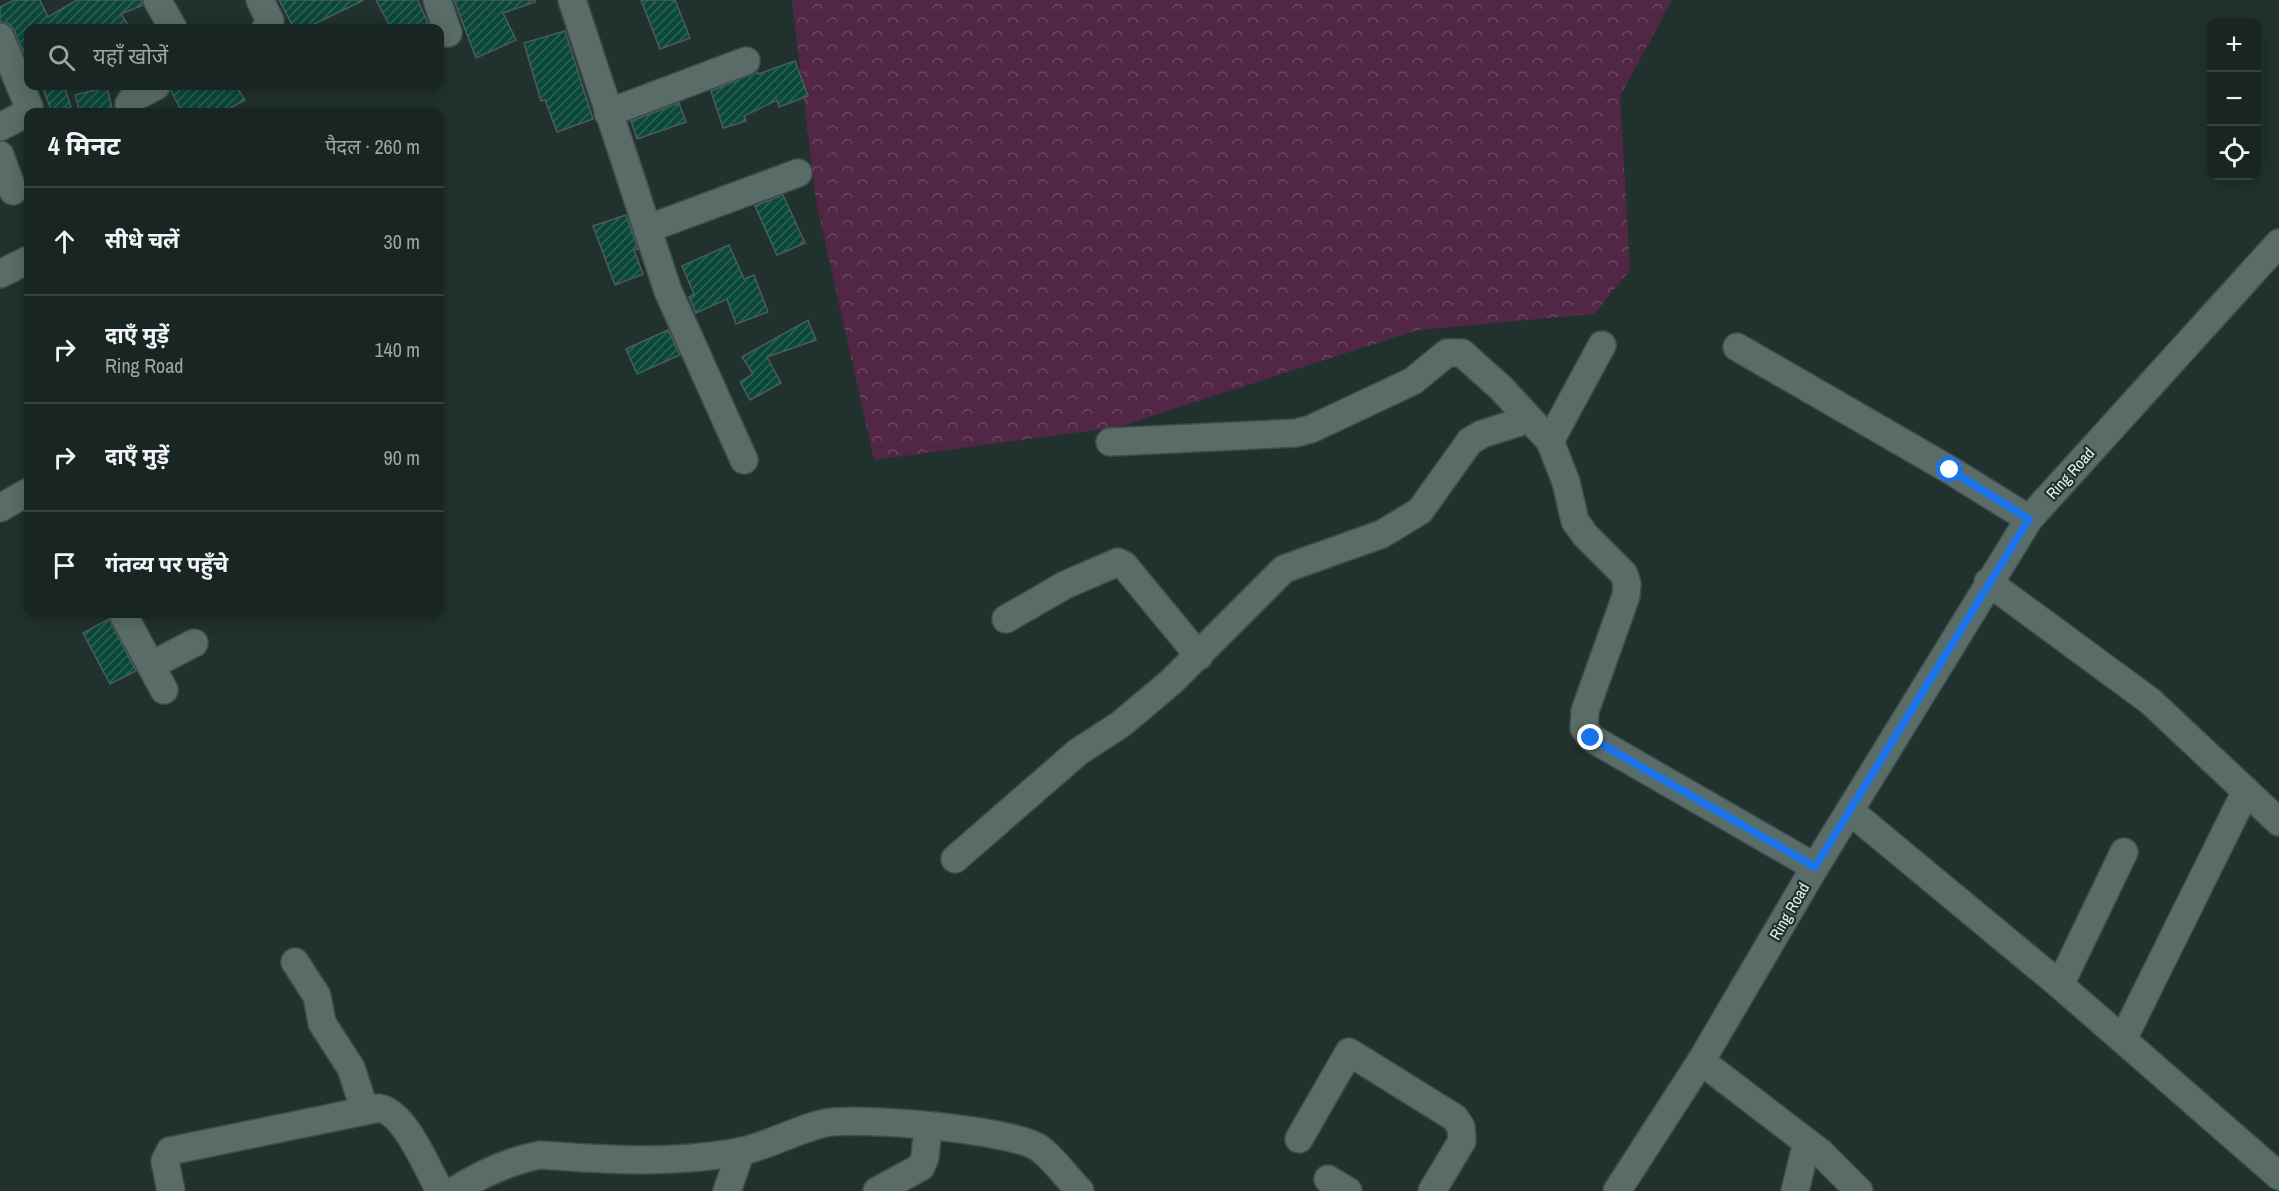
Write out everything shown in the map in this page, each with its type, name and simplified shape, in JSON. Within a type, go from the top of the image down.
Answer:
[{"type":"street","points":[[157,0],[171,24]]},
{"type":"street","points":[[260,0],[270,21],[268,24]]},
{"type":"street","points":[[437,0],[448,33]]},
{"type":"street","points":[[572,0],[668,291],[744,460]]},
{"type":"street","points":[[0,37],[29,108]]},
{"type":"street","points":[[608,113],[747,61]]},
{"type":"street","points":[[130,108],[132,98],[148,90]]},
{"type":"street","points":[[0,127],[24,114]]},
{"type":"street","points":[[0,155],[14,191]]},
{"type":"street","points":[[647,229],[798,173]]},
{"type":"street","name":"Ring Road","points":[[1617,1191],[1701,1061],[1815,867],[1988,582],[2029,519],[2279,243]]},
{"type":"street","points":[[0,274],[24,262]]},
{"type":"street","points":[[1550,441],[1602,345]]},
{"type":"street","points":[[1737,347],[1950,470],[2029,519]]},
{"type":"street","points":[[1110,442],[1296,433],[1311,429],[1413,381],[1451,352],[1462,353],[1501,388],[1550,441],[1566,482],[1575,521],[1585,535],[1614,562],[1627,584],[1626,596],[1585,711],[1584,728],[1591,738],[1815,867]]},
{"type":"street","points":[[955,859],[1078,752],[1120,724],[1199,656],[1257,594],[1284,569],[1382,534],[1410,517],[1430,499],[1476,436],[1529,419]]},
{"type":"street","points":[[0,508],[24,494]]},
{"type":"street","points":[[1006,619],[1065,585],[1118,562],[1124,565],[1199,656]]},
{"type":"street","points":[[1988,582],[2150,701],[2279,822]]},
{"type":"street","points":[[125,618],[164,690]]},
{"type":"street","points":[[152,665],[194,643]]},
{"type":"street","points":[[2122,1039],[2246,791]]},
{"type":"street","points":[[1850,811],[2060,985],[2279,1176]]},
{"type":"street","points":[[2060,985],[2124,852]]},
{"type":"street","points":[[295,962],[317,996],[322,1023],[351,1068],[365,1111]]},
{"type":"street","points":[[1299,1138],[1349,1052],[1455,1118],[1461,1127],[1462,1141],[1432,1191]]},
{"type":"street","points":[[1701,1061],[1807,1142],[1860,1191]]},
{"type":"street","points":[[171,1191],[165,1161],[170,1151],[365,1111],[387,1110],[400,1120],[440,1191]]},
{"type":"street","points":[[454,1191],[487,1171],[540,1155],[654,1162],[741,1151],[788,1133],[846,1120],[887,1121],[1007,1137],[1029,1143],[1040,1148],[1068,1187]]},
{"type":"street","points":[[877,1191],[921,1167],[925,1157],[928,1127]]},
{"type":"street","points":[[1795,1191],[1807,1142]]},
{"type":"street","points":[[727,1191],[741,1151]]},
{"type":"green space","points":[[792,0],[1672,0],[1620,96],[1630,270],[1594,314],[1418,330],[1118,427],[874,460],[816,201]]},
{"type":"building","points":[[14,0],[40,0],[48,17],[77,0],[141,0],[143,5],[121,14],[127,24],[24,24],[23,52],[14,30],[9,24],[0,22],[0,7]]},
{"type":"building","points":[[279,0],[364,0],[314,24],[292,24]]},
{"type":"building","points":[[376,0],[418,0],[428,24],[389,24]]},
{"type":"building","points":[[454,0],[535,0],[535,2],[503,13],[516,40],[476,58]]},
{"type":"building","points":[[641,0],[675,0],[690,38],[660,49]]},
{"type":"building","points":[[565,31],[593,119],[557,132],[545,100],[541,101],[524,43]]},
{"type":"building","points":[[795,61],[808,96],[779,107],[777,100],[744,116],[746,121],[723,128],[711,91],[757,72],[758,74]]},
{"type":"building","points":[[44,90],[65,90],[71,107],[50,108]]},
{"type":"building","points":[[95,90],[108,90],[112,108],[79,108],[75,95]]},
{"type":"building","points":[[239,90],[245,100],[230,108],[180,108],[171,91]]},
{"type":"building","points":[[679,103],[686,122],[637,139],[631,121]]},
{"type":"building","points":[[783,195],[805,243],[777,255],[755,206]]},
{"type":"building","points":[[626,215],[638,249],[634,250],[643,274],[615,285],[593,226]]},
{"type":"building","points":[[729,245],[744,279],[754,275],[768,312],[736,324],[727,299],[696,313],[689,297],[694,294],[682,266]]},
{"type":"building","points":[[808,320],[816,340],[767,357],[781,383],[750,400],[740,382],[753,374],[742,357]]},
{"type":"building","points":[[668,330],[680,355],[637,374],[626,349]]},
{"type":"building","points":[[109,619],[136,671],[110,684],[83,633]]},
{"type":"route","points":[[1591,738],[1815,867],[1988,582],[2029,519],[1950,470]]}]
